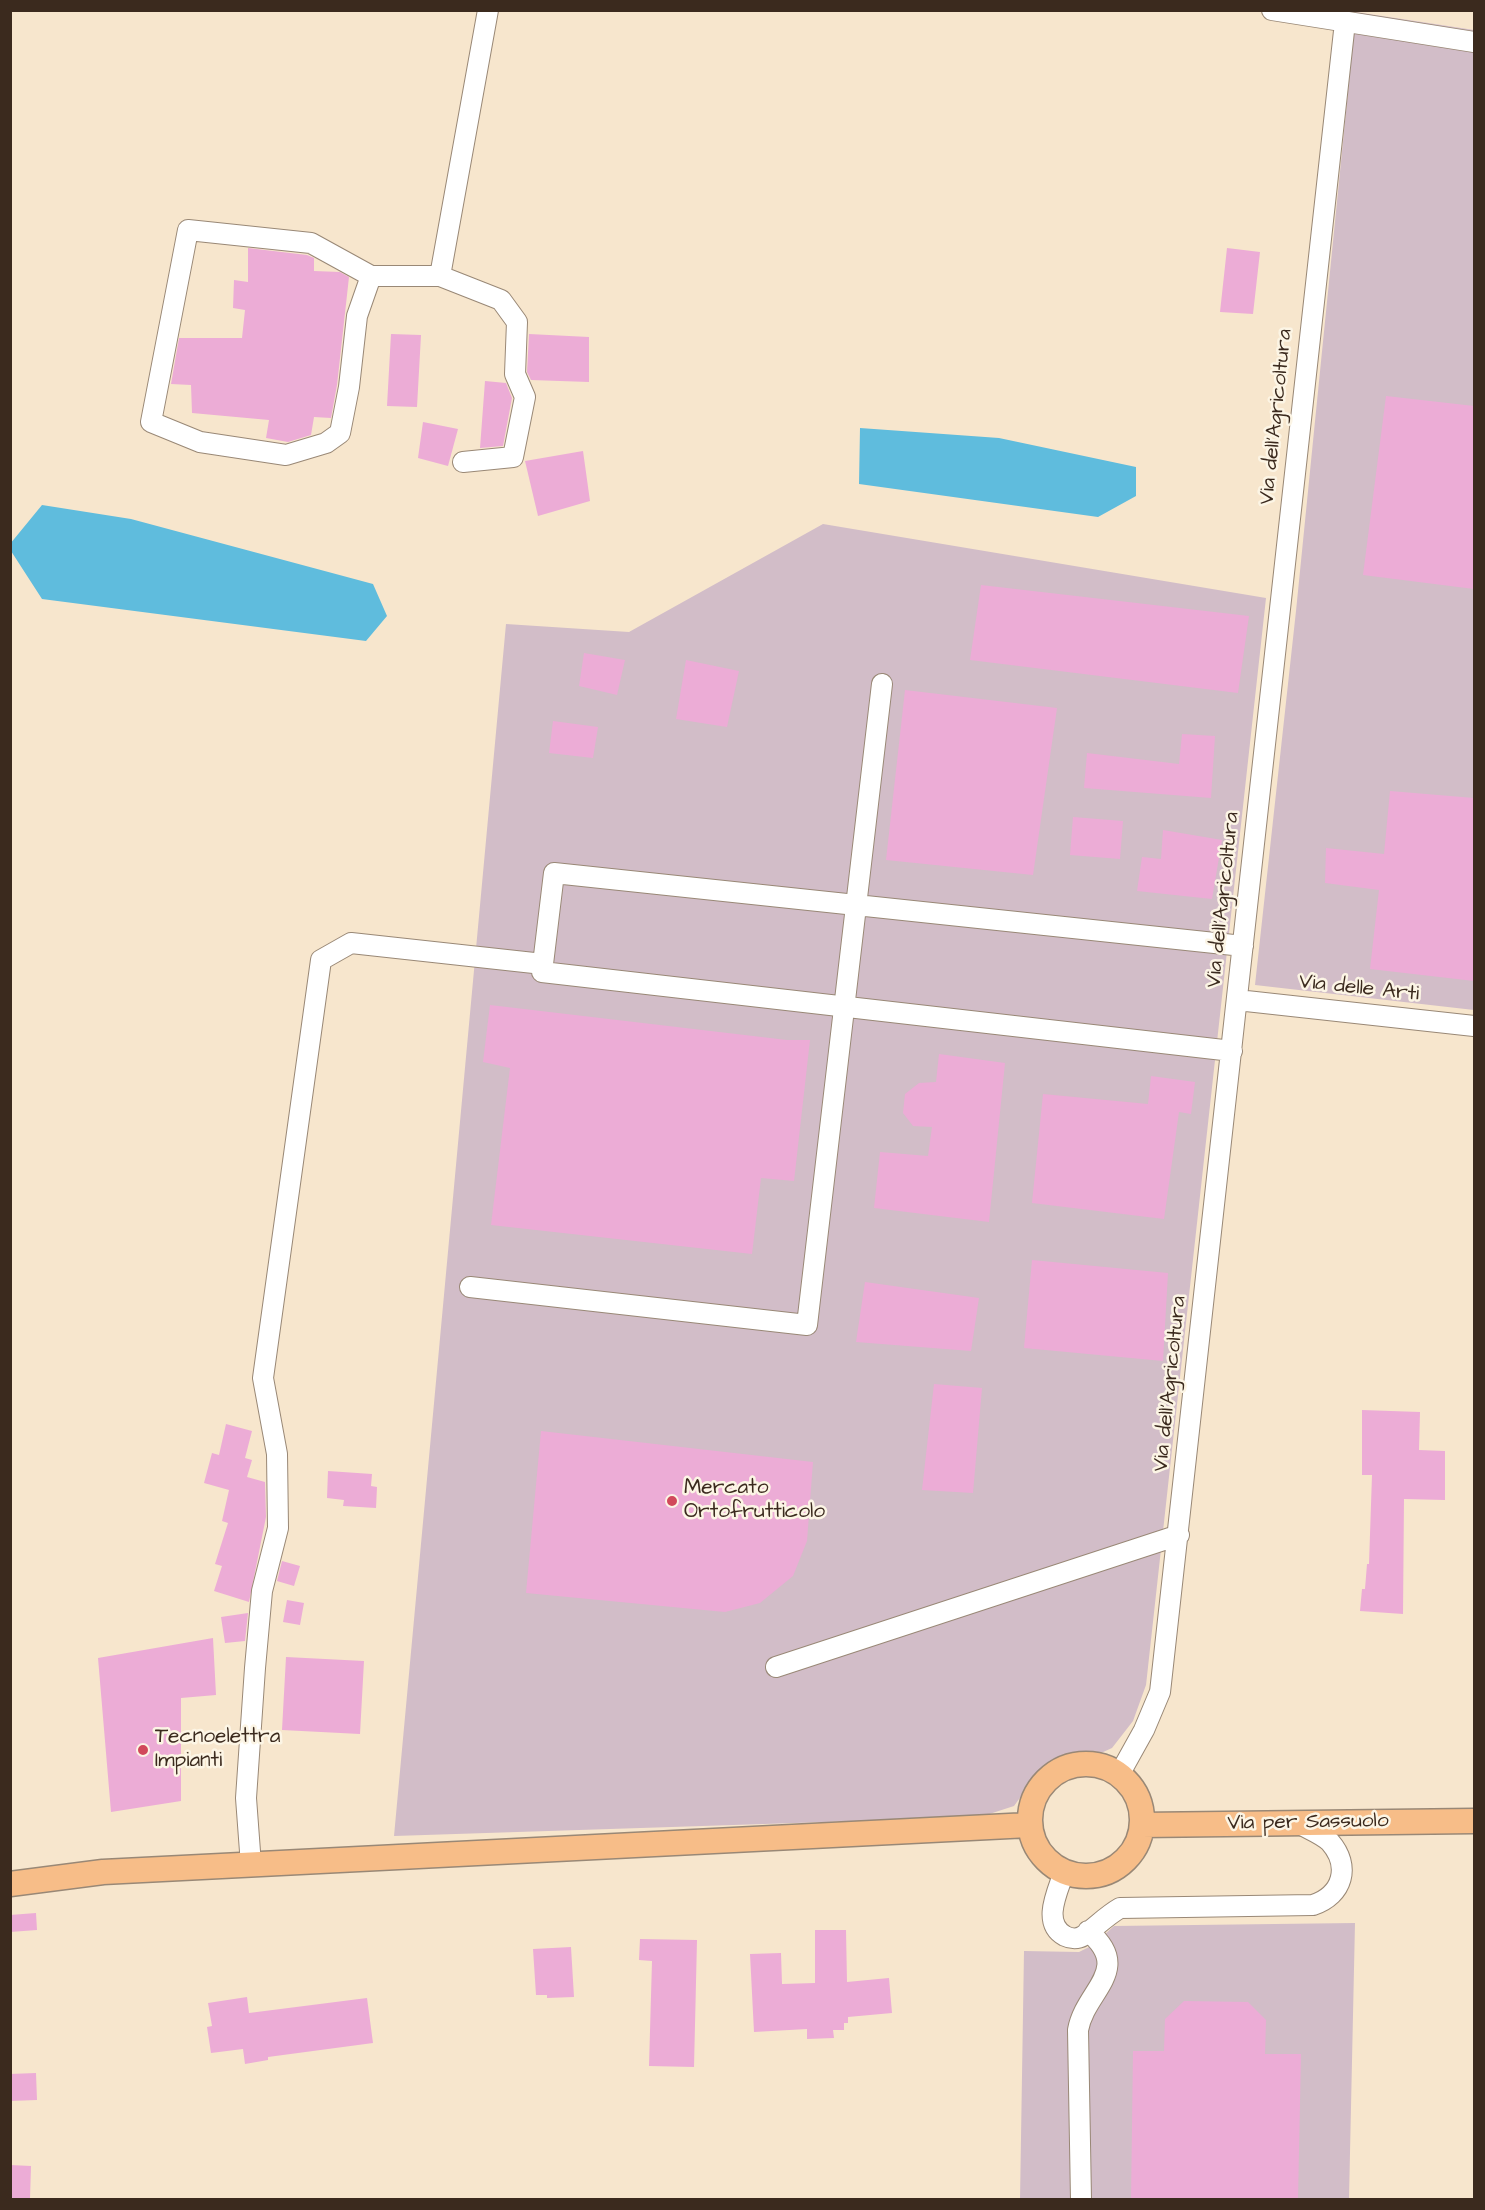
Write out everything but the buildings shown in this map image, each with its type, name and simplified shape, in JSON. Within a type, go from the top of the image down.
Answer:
[{"type":"main road","points":[[1089,1764],[1119,1775],[1137,1797],[1142,1825],[1133,1849],[1115,1869],[1099,1875],[1081,1877],[1064,1872],[1040,1853],[1029,1825],[1036,1793],[1046,1780],[1074,1765],[1089,1764]]},
{"type":"main road","name":"Via per Sassuolo","points":[[1142,1825],[1474,1821]]},
{"type":"main road","points":[[10,1884],[103,1872],[1029,1825]]},
{"type":"street","points":[[440,276],[488,10]]},
{"type":"street","points":[[1272,10],[1474,42]]},
{"type":"street","name":"Via dell'Agricoltura","points":[[1119,1775],[1144,1730],[1160,1692],[1345,22]]},
{"type":"street","points":[[371,276],[357,316],[349,387],[340,433],[326,443],[286,455],[200,442],[151,422],[188,231],[311,243],[371,276],[440,276],[501,300],[517,322],[515,374],[525,397],[513,457],[463,462]]},
{"type":"street","points":[[470,1287],[807,1325],[854,905],[882,684]]},
{"type":"street","points":[[1232,1051],[542,972],[554,873],[1243,946]]},
{"type":"street","points":[[251,1865],[246,1798],[255,1668],[262,1591],[278,1528],[278,1454],[263,1378],[321,960],[351,943],[543,964]]},
{"type":"street","name":"Via delle Arti","points":[[1237,1000],[1474,1026]]},
{"type":"street","points":[[777,1667],[1179,1535]]},
{"type":"street","points":[[1064,1872],[1052,1910],[1054,1923],[1060,1932],[1073,1938],[1082,1937],[1120,1908],[1302,1907],[1325,1901],[1334,1895],[1341,1879],[1336,1851],[1329,1841],[1298,1823]]},
{"type":"street","points":[[1081,2199],[1078,2030],[1086,2006],[1106,1980],[1107,1963],[1099,1940],[1088,1931]]},
{"type":"shaded area","points":[[1356,12],[1474,30],[1474,1010],[1255,985],[1296,611]]},
{"type":"shaded area","points":[[823,524],[1266,598],[1146,1685],[1133,1721],[1112,1748],[1101,1753],[1063,1758],[1047,1766],[1032,1781],[1014,1806],[980,1817],[394,1836],[506,624],[629,632]]},
{"type":"shaded area","points":[[1355,1923],[1349,2199],[1020,2200],[1024,1951],[1079,1952],[1093,1945],[1114,1926]]},
{"type":"water","points":[[860,428],[999,438],[1136,467],[1136,496],[1098,517],[859,484]]},
{"type":"water","points":[[42,505],[131,519],[373,584],[387,616],[366,641],[42,599],[11,551],[10,544]]},
{"type":"place","name":"Mercato Ortofrutticolo","points":[[672,1501]]},
{"type":"place","name":"Tecnoelettra Impianti","points":[[143,1750]]}]
